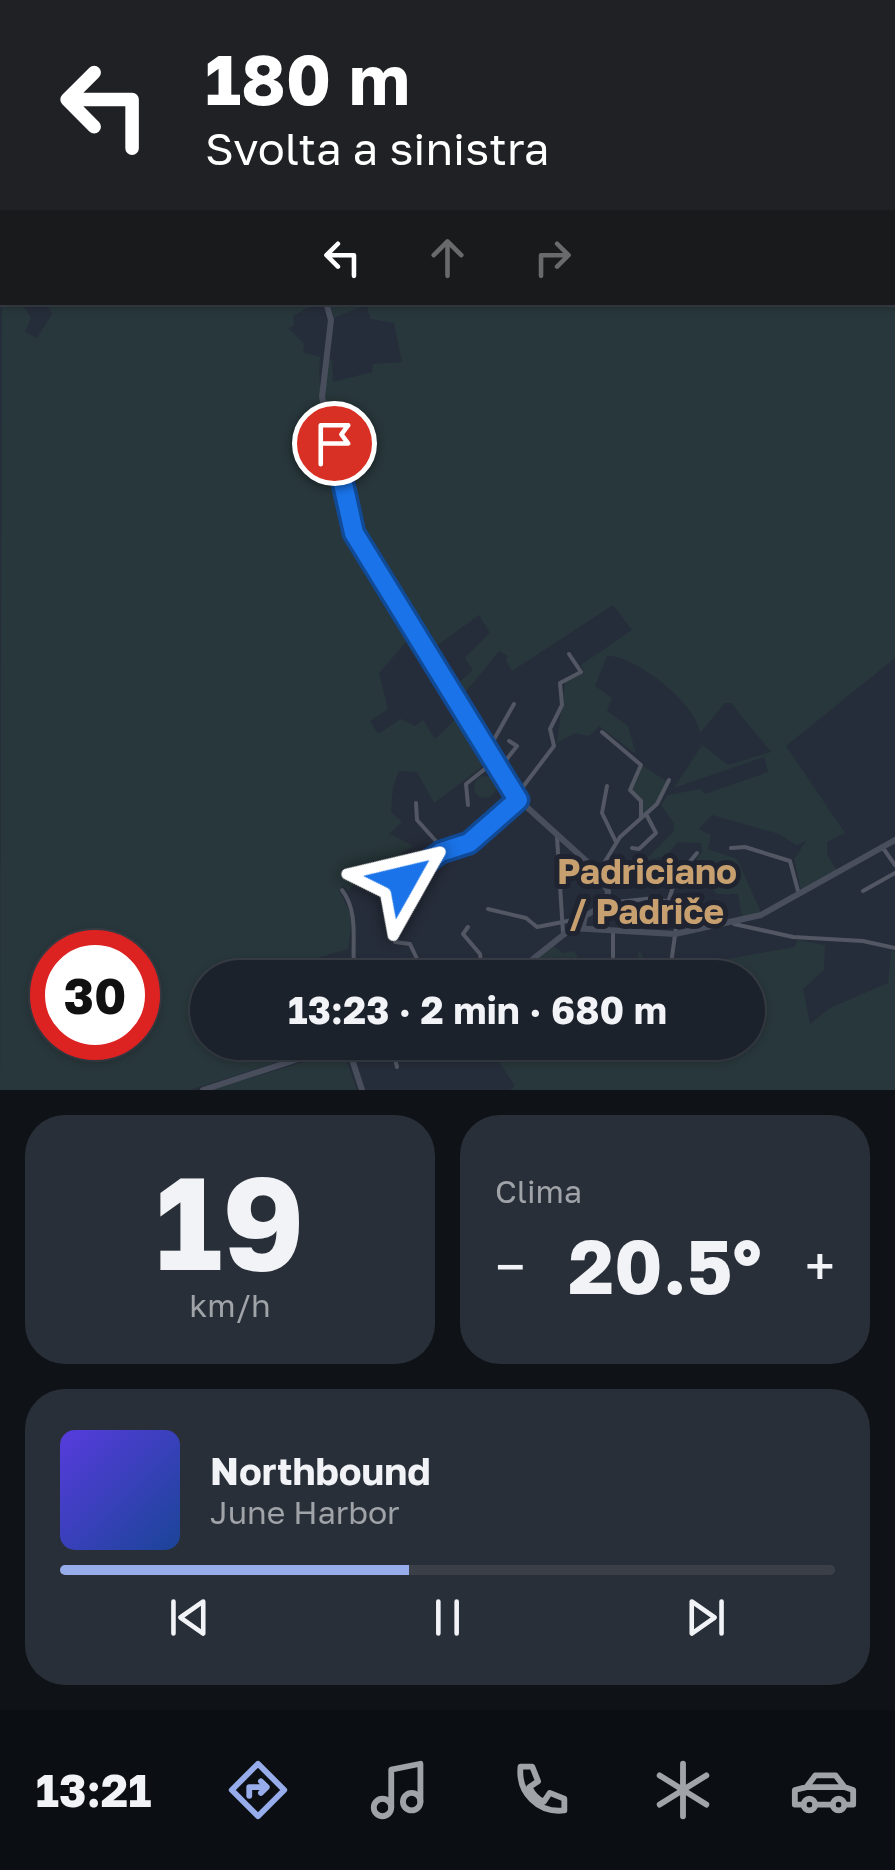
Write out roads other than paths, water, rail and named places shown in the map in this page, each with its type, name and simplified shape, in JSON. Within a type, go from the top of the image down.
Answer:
[{"type":"street","points":[[327,305],[331,320],[322,397],[351,528],[517,798],[598,873],[608,892],[607,904]]},
{"type":"street","points":[[403,880],[444,850],[466,845],[517,798],[554,746],[550,729],[562,705],[560,683],[581,672],[569,654]]},
{"type":"street","points":[[488,750],[514,704]]},
{"type":"street","points":[[602,732],[641,764],[630,790],[641,801],[644,815],[656,833],[638,849],[632,848]]},
{"type":"street","points":[[468,805],[466,784],[497,765],[517,746],[509,741]]},
{"type":"street","points":[[598,873],[616,842],[668,790],[669,780]]},
{"type":"street","points":[[607,786],[602,813],[616,842]]},
{"type":"street","points":[[416,803],[417,820],[444,850]]},
{"type":"street","points":[[557,837],[562,929]]},
{"type":"street","points":[[583,922],[613,930],[675,934],[766,913],[895,840]]},
{"type":"street","points":[[731,848],[745,847],[790,861],[800,896]]},
{"type":"street","points":[[883,848],[895,865]]},
{"type":"street","points":[[671,960],[675,934],[668,902],[676,878],[697,853]]},
{"type":"street","points":[[863,891],[895,874]]},
{"type":"street","points":[[342,890],[354,917],[353,960]]},
{"type":"street","points":[[488,909],[526,918],[537,927],[562,929],[583,922],[607,904],[655,898],[668,902]]},
{"type":"street","points":[[730,922],[793,937],[864,941],[895,948]]},
{"type":"street","points":[[468,927],[463,934],[481,960]]},
{"type":"street","points":[[528,960],[562,929]]},
{"type":"street","points":[[613,930],[614,960]]},
{"type":"street","points":[[395,942],[410,944],[418,960]]},
{"type":"street","points":[[202,1090],[296,1060]]},
{"type":"street","points":[[348,1060],[354,1067]]},
{"type":"street","points":[[353,1060],[362,1090]]},
{"type":"street","points":[[395,1060],[396,1066]]},
{"type":"district","name":"Padriciano / Padriče","points":[[647,891]]}]
